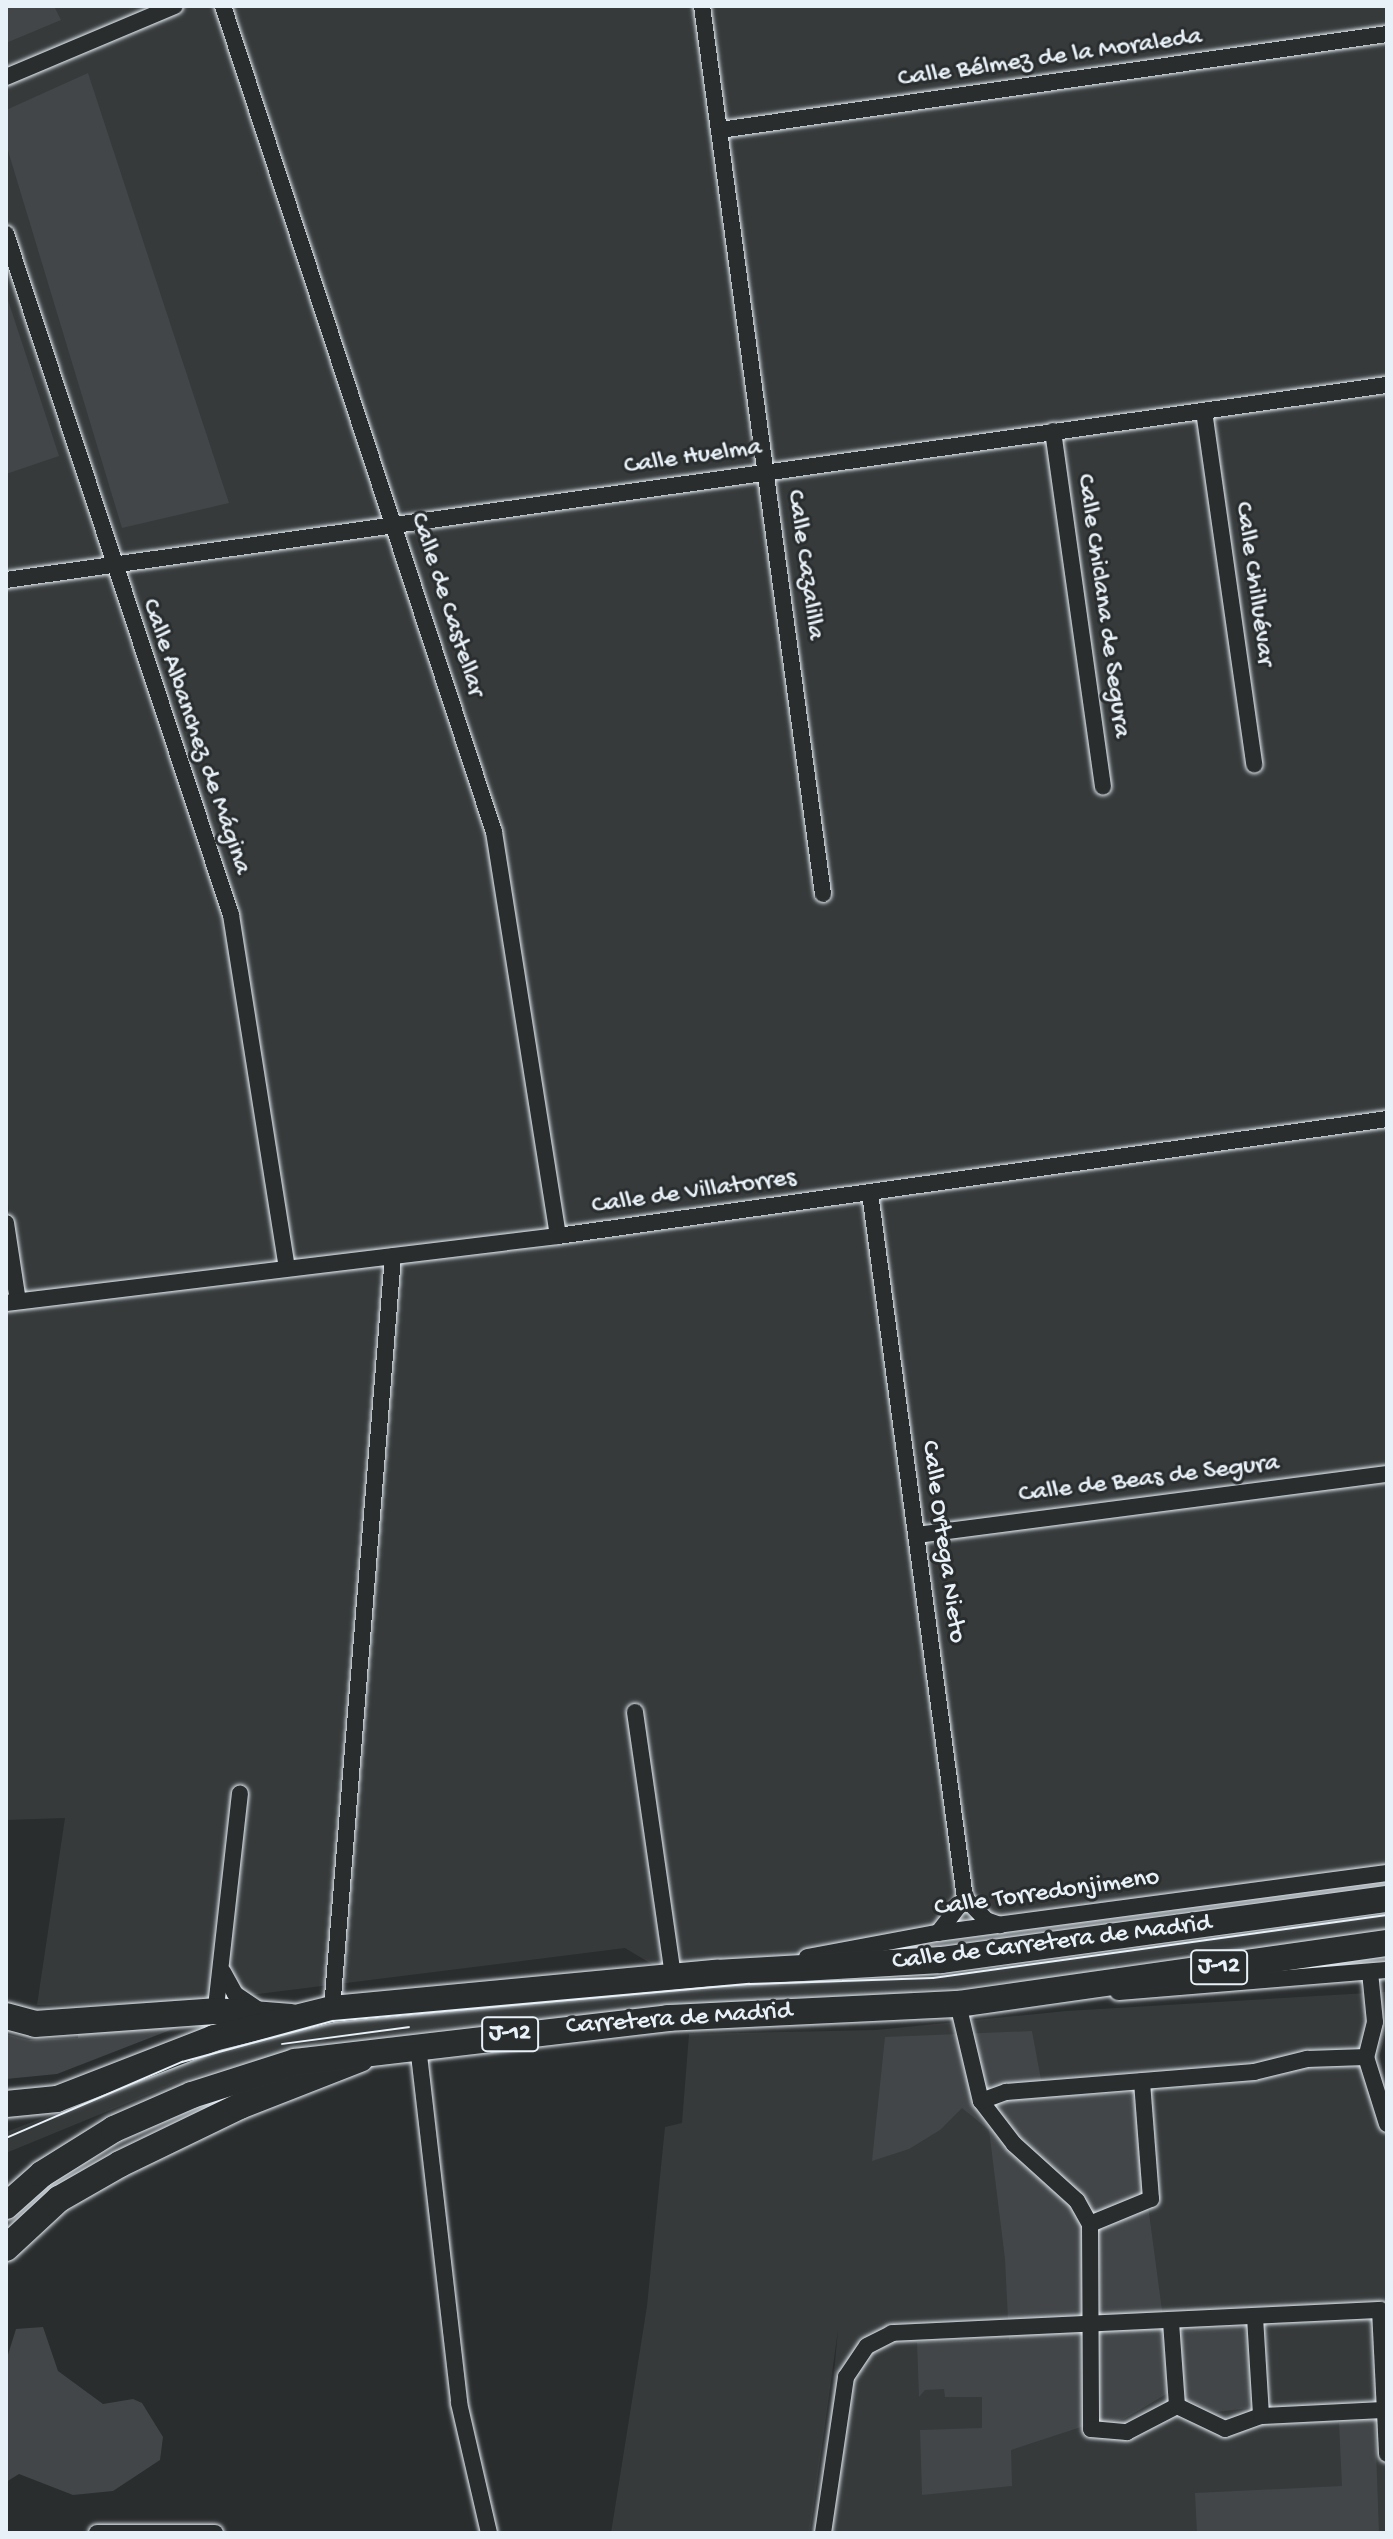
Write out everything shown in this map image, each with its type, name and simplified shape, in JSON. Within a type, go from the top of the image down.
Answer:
[{"type":"main road","name":"Calle de Carretera de Madrid","points":[[716,1973],[941,1960],[1387,1899]]},
{"type":"main road","name":"Carretera de Madrid","points":[[6,2206],[42,2174],[114,2129],[192,2095],[295,2062],[668,2018],[958,2004],[1387,1943]]},
{"type":"main road","name":"Carretera de Madrid","points":[[6,2104],[35,2103],[82,2091],[214,2038],[279,2016],[716,1973]]},
{"type":"main road","points":[[6,2016],[35,2024],[215,2011],[279,2016]]},
{"type":"main road","points":[[6,2248],[59,2199],[168,2139],[385,2050]]},
{"type":"street","points":[[6,77],[175,6]]},
{"type":"street","name":"Calle de Castellar","points":[[223,6],[494,832],[558,1236]]},
{"type":"street","name":"Calle Cazalilla","points":[[702,6],[768,472],[823,894]]},
{"type":"street","name":"Calle Bélmez de la Moraleda","points":[[720,130],[1387,34]]},
{"type":"street","name":"Calle Albanchez de Mágina","points":[[6,234],[111,565],[231,915],[287,1267]]},
{"type":"street","name":"Calle Huelma","points":[[6,580],[1387,385]]},
{"type":"street","name":"Calle Chilluévar","points":[[1204,411],[1254,764]]},
{"type":"street","name":"Calle Chiclana de Segura","points":[[1053,431],[1103,787]]},
{"type":"street","name":"Calle de Villatorres","points":[[12,1302],[558,1236],[1387,1119]]},
{"type":"street","name":"Calle Ortega Nieto","points":[[870,1193],[965,1898]]},
{"type":"street","points":[[6,1223],[12,1302]]},
{"type":"street","points":[[332,2009],[393,1256]]},
{"type":"street","name":"Calle de Beas de Segura","points":[[917,1535],[1387,1474]]},
{"type":"street","points":[[635,1712],[673,1977]]},
{"type":"street","points":[[214,2038],[240,1793]]},
{"type":"street","name":"Calle Torredonjimeno","points":[[716,1973],[937,1933],[1387,1873]]},
{"type":"street","points":[[937,1933],[955,1917],[965,1898],[986,1920],[1000,1925]]},
{"type":"street","points":[[1052,1993],[1176,1990],[1378,1971],[1375,2022],[1366,2057],[1387,2124]]},
{"type":"street","points":[[223,1972],[235,1994],[279,2016]]},
{"type":"street","points":[[958,2004],[981,2101],[1014,2144],[1077,2201],[1090,2224],[1091,2429],[1127,2432],[1177,2406]]},
{"type":"street","points":[[418,2046],[459,2403],[489,2533]]},
{"type":"street","points":[[981,2101],[1006,2092],[1366,2057]]},
{"type":"street","points":[[1090,2224],[1151,2199],[1142,2081]]},
{"type":"street","points":[[823,2533],[846,2377],[867,2346],[892,2333],[1380,2310],[1384,2338],[1387,2454]]},
{"type":"street","points":[[1255,2317],[1261,2416]]},
{"type":"street","points":[[1171,2322],[1177,2406]]},
{"type":"street","points":[[1177,2406],[1225,2429],[1261,2416],[1385,2410]]},
{"type":"street","points":[[97,2533],[215,2533]]},
{"type":"shaded area","points":[[6,6],[1387,6],[1387,1885],[673,1977],[625,1948],[187,2003],[37,2005],[65,1818],[6,1820],[6,1304],[18,1300],[6,1184]]},
{"type":"shaded area","points":[[6,6],[54,6],[61,20],[6,43]]},
{"type":"shaded area","points":[[88,73],[229,503],[122,528],[6,144],[6,110]]},
{"type":"shaded area","points":[[6,294],[59,456],[6,474]]},
{"type":"shaded area","points":[[1387,1907],[1387,1932],[1194,1960],[1188,1953],[1115,1965],[1117,1974],[1012,1990],[1009,1982],[912,1991],[912,1995],[787,1998],[333,2039],[181,2081],[6,2153],[6,2132],[276,2029],[542,1994],[942,1973],[1007,1966],[1007,1955],[1114,1950]]},
{"type":"shaded area","points":[[1385,1992],[1387,2027],[1380,2055],[1387,2097],[1387,2533],[819,2533],[838,2330],[810,2533],[611,2533],[647,2306],[665,2127],[682,2123],[689,2034],[876,2030],[1066,2011]]},
{"type":"shaded area","points":[[196,2020],[57,2074],[6,2079],[6,2034],[29,2040],[78,2038],[78,2031]]},
{"type":"shaded area","points":[[1032,2031],[1044,2096],[1133,2093],[1165,2333],[1248,2326],[1249,2408],[1217,2412],[1168,2393],[1124,2419],[1081,2427],[1011,2450],[1012,2486],[922,2495],[920,2430],[982,2428],[982,2397],[945,2397],[944,2389],[925,2390],[919,2397],[917,2342],[1009,2340],[1005,2259],[989,2130],[962,2108],[940,2130],[909,2149],[872,2161],[885,2037]]},
{"type":"shaded area","points":[[43,2327],[58,2371],[103,2404],[133,2399],[142,2403],[163,2437],[160,2460],[113,2491],[73,2495],[19,2474],[6,2482],[6,2361],[16,2329]]},
{"type":"shaded area","points":[[1375,2420],[1379,2533],[1197,2533],[1195,2493],[1342,2486],[1339,2423]]},
{"type":"tram line","points":[[6,2138],[182,2062],[333,2021],[749,1984],[933,1978],[1387,1915]]},
{"type":"tram line","points":[[282,2044],[409,2027]]}]
